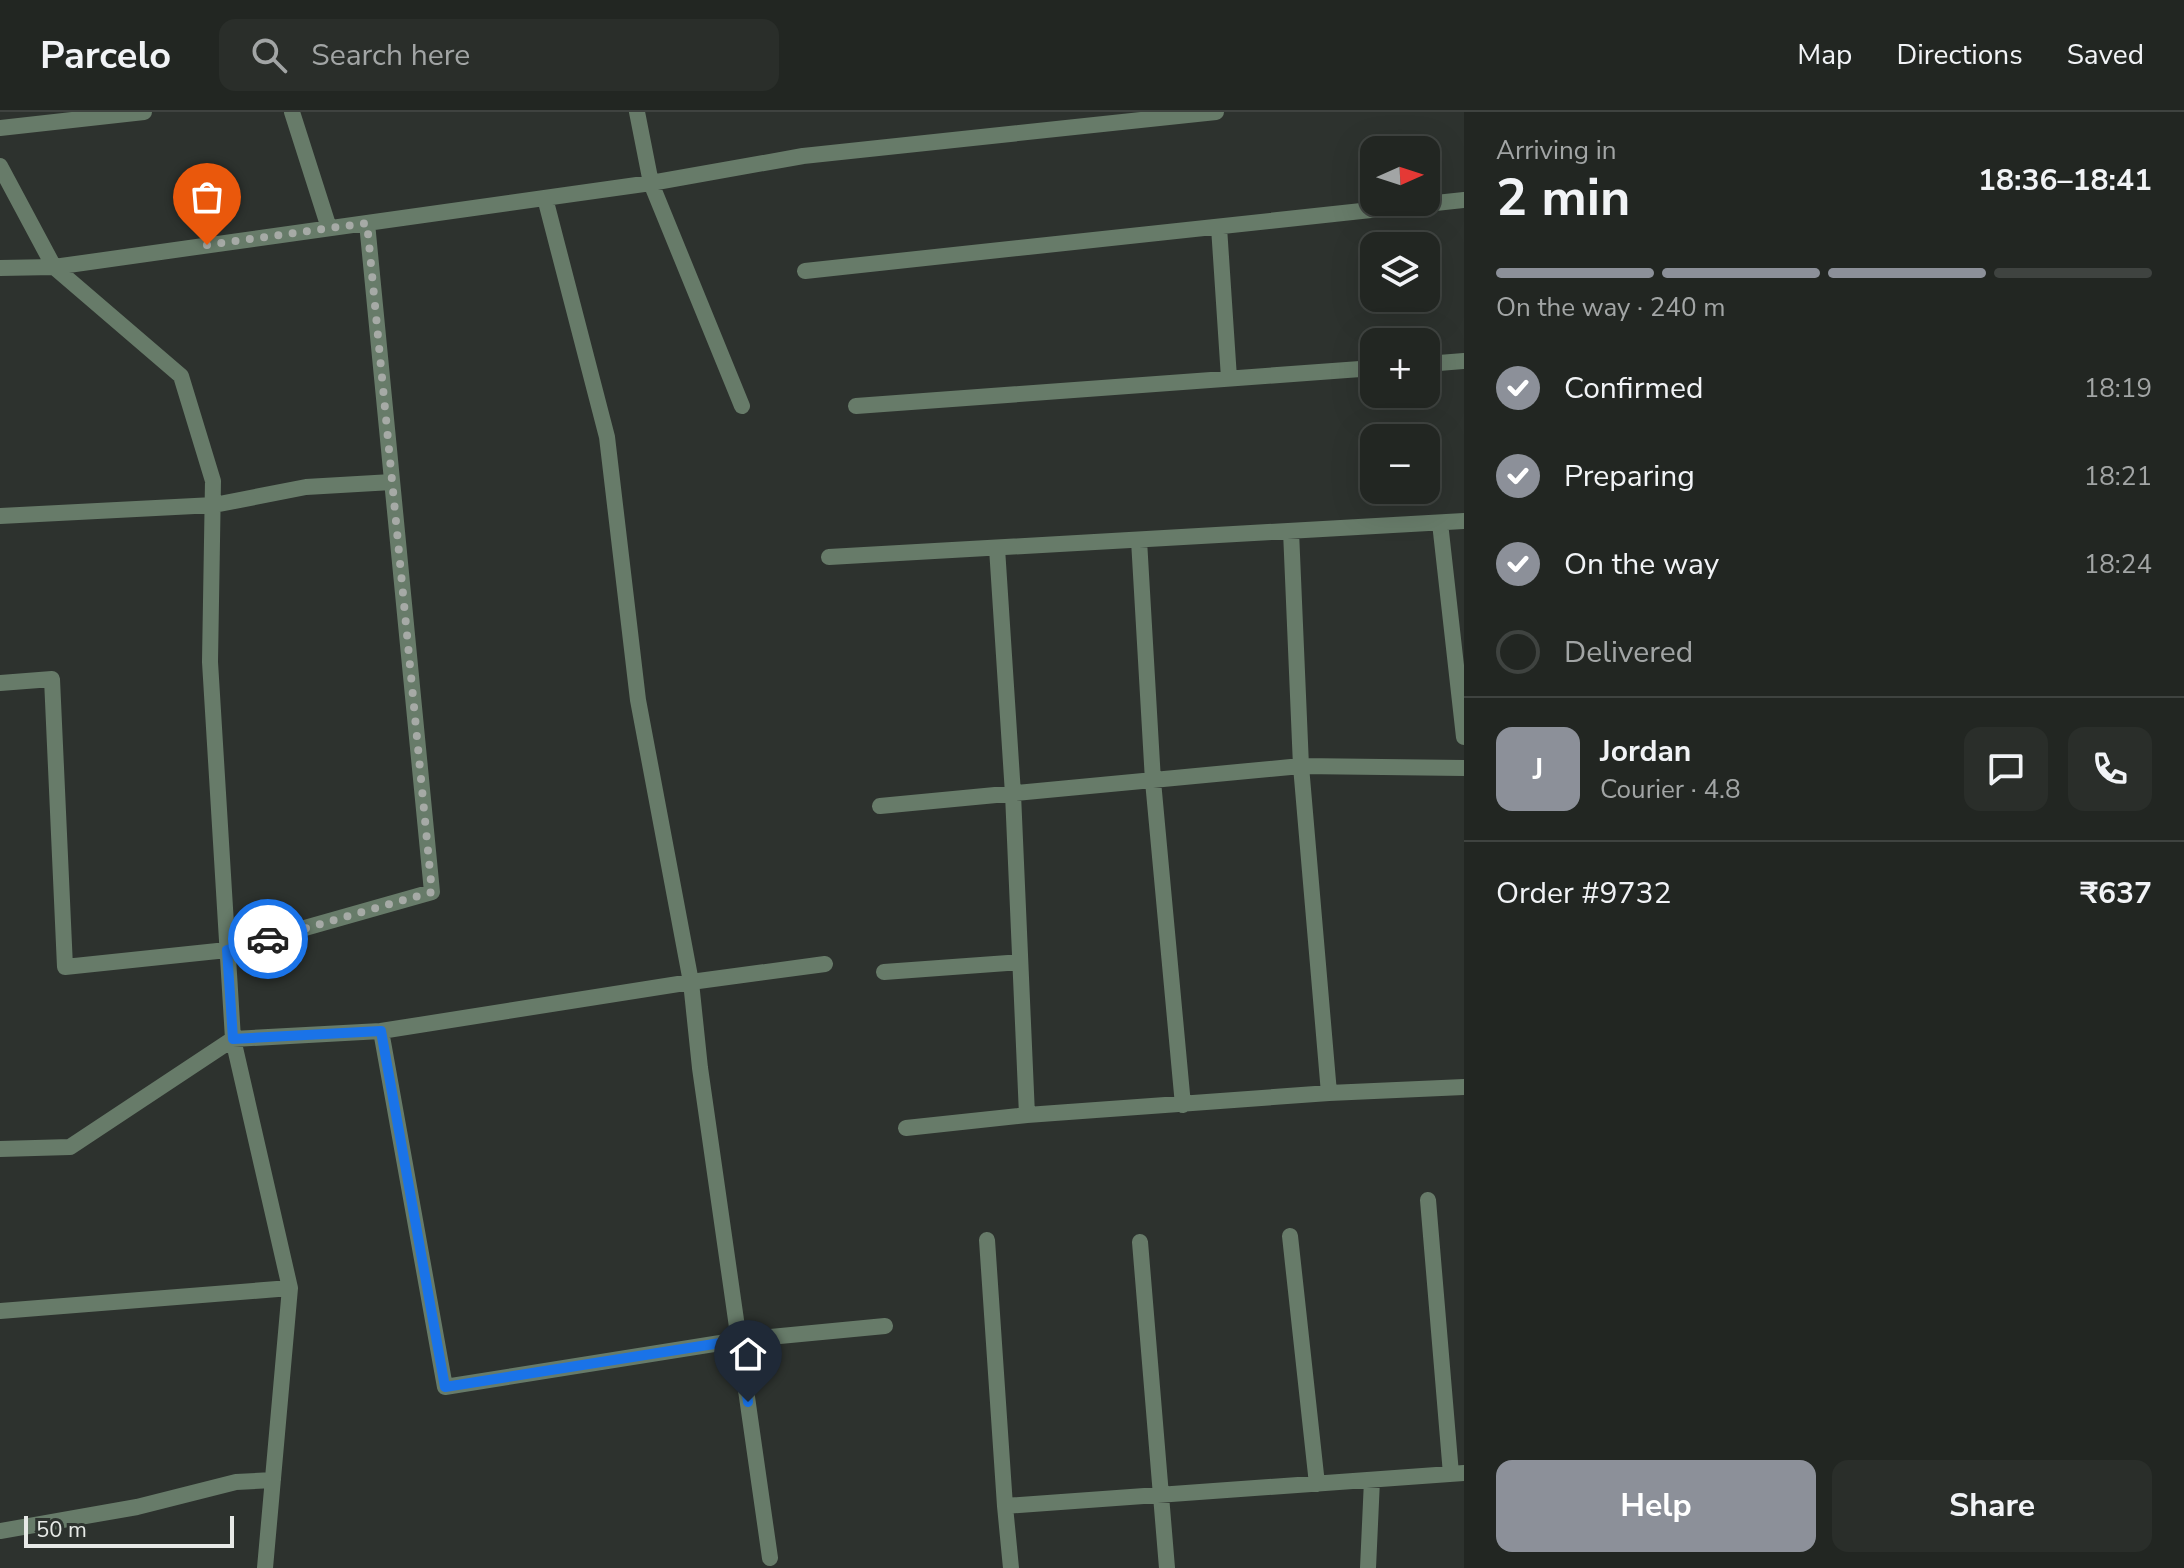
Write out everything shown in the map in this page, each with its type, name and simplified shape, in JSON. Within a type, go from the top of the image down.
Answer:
[{"type":"street","points":[[0,128],[144,112]]},
{"type":"street","points":[[292,112],[329,228]]},
{"type":"street","points":[[637,112],[651,183],[742,406]]},
{"type":"street","points":[[0,268],[54,267],[651,183],[803,156],[1216,112]]},
{"type":"street","points":[[0,166],[54,267],[181,376],[213,481],[210,662],[233,1039],[290,1288],[265,1568]]},
{"type":"street","points":[[545,198],[607,437],[638,700],[691,982],[702,1083],[770,1558]]},
{"type":"street","points":[[805,271],[1464,200]]},
{"type":"street","points":[[0,683],[52,679],[65,967],[227,950],[432,892],[367,223]]},
{"type":"street","points":[[1219,227],[1229,378]]},
{"type":"street","points":[[1440,363],[1464,361]]},
{"type":"street","points":[[856,406],[1360,369]]},
{"type":"street","points":[[0,516],[214,505],[306,487],[392,482]]},
{"type":"street","points":[[829,557],[1464,521]]},
{"type":"street","points":[[1440,523],[1464,737]]},
{"type":"street","points":[[1291,531],[1301,766],[1329,1093]]},
{"type":"street","points":[[1139,540],[1153,781],[1183,1105]]},
{"type":"street","points":[[997,548],[1013,794],[1027,1115]]},
{"type":"street","points":[[880,806],[1301,766],[1464,768]]},
{"type":"street","points":[[884,972],[1020,962]]},
{"type":"street","points":[[0,1149],[70,1147],[233,1039],[381,1031],[825,964]]},
{"type":"street","points":[[381,1031],[445,1387],[739,1340],[885,1326]]},
{"type":"street","points":[[906,1128],[1027,1115],[1329,1093],[1464,1087]]},
{"type":"street","points":[[1005,1506],[1458,1474],[1428,1200]]},
{"type":"street","points":[[1290,1236],[1317,1484]]},
{"type":"street","points":[[987,1240],[1011,1568]]},
{"type":"street","points":[[1140,1242],[1167,1568]]},
{"type":"street","points":[[0,1311],[290,1288]]},
{"type":"street","points":[[0,1531],[137,1507],[236,1482],[273,1480]]},
{"type":"street","points":[[1368,1568],[1372,1480]]},
{"type":"way so far","points":[[207,245],[367,223],[432,892],[268,939]]},
{"type":"route","points":[[268,939],[227,950],[233,1039],[381,1031],[445,1387],[739,1340],[748,1402]]}]
